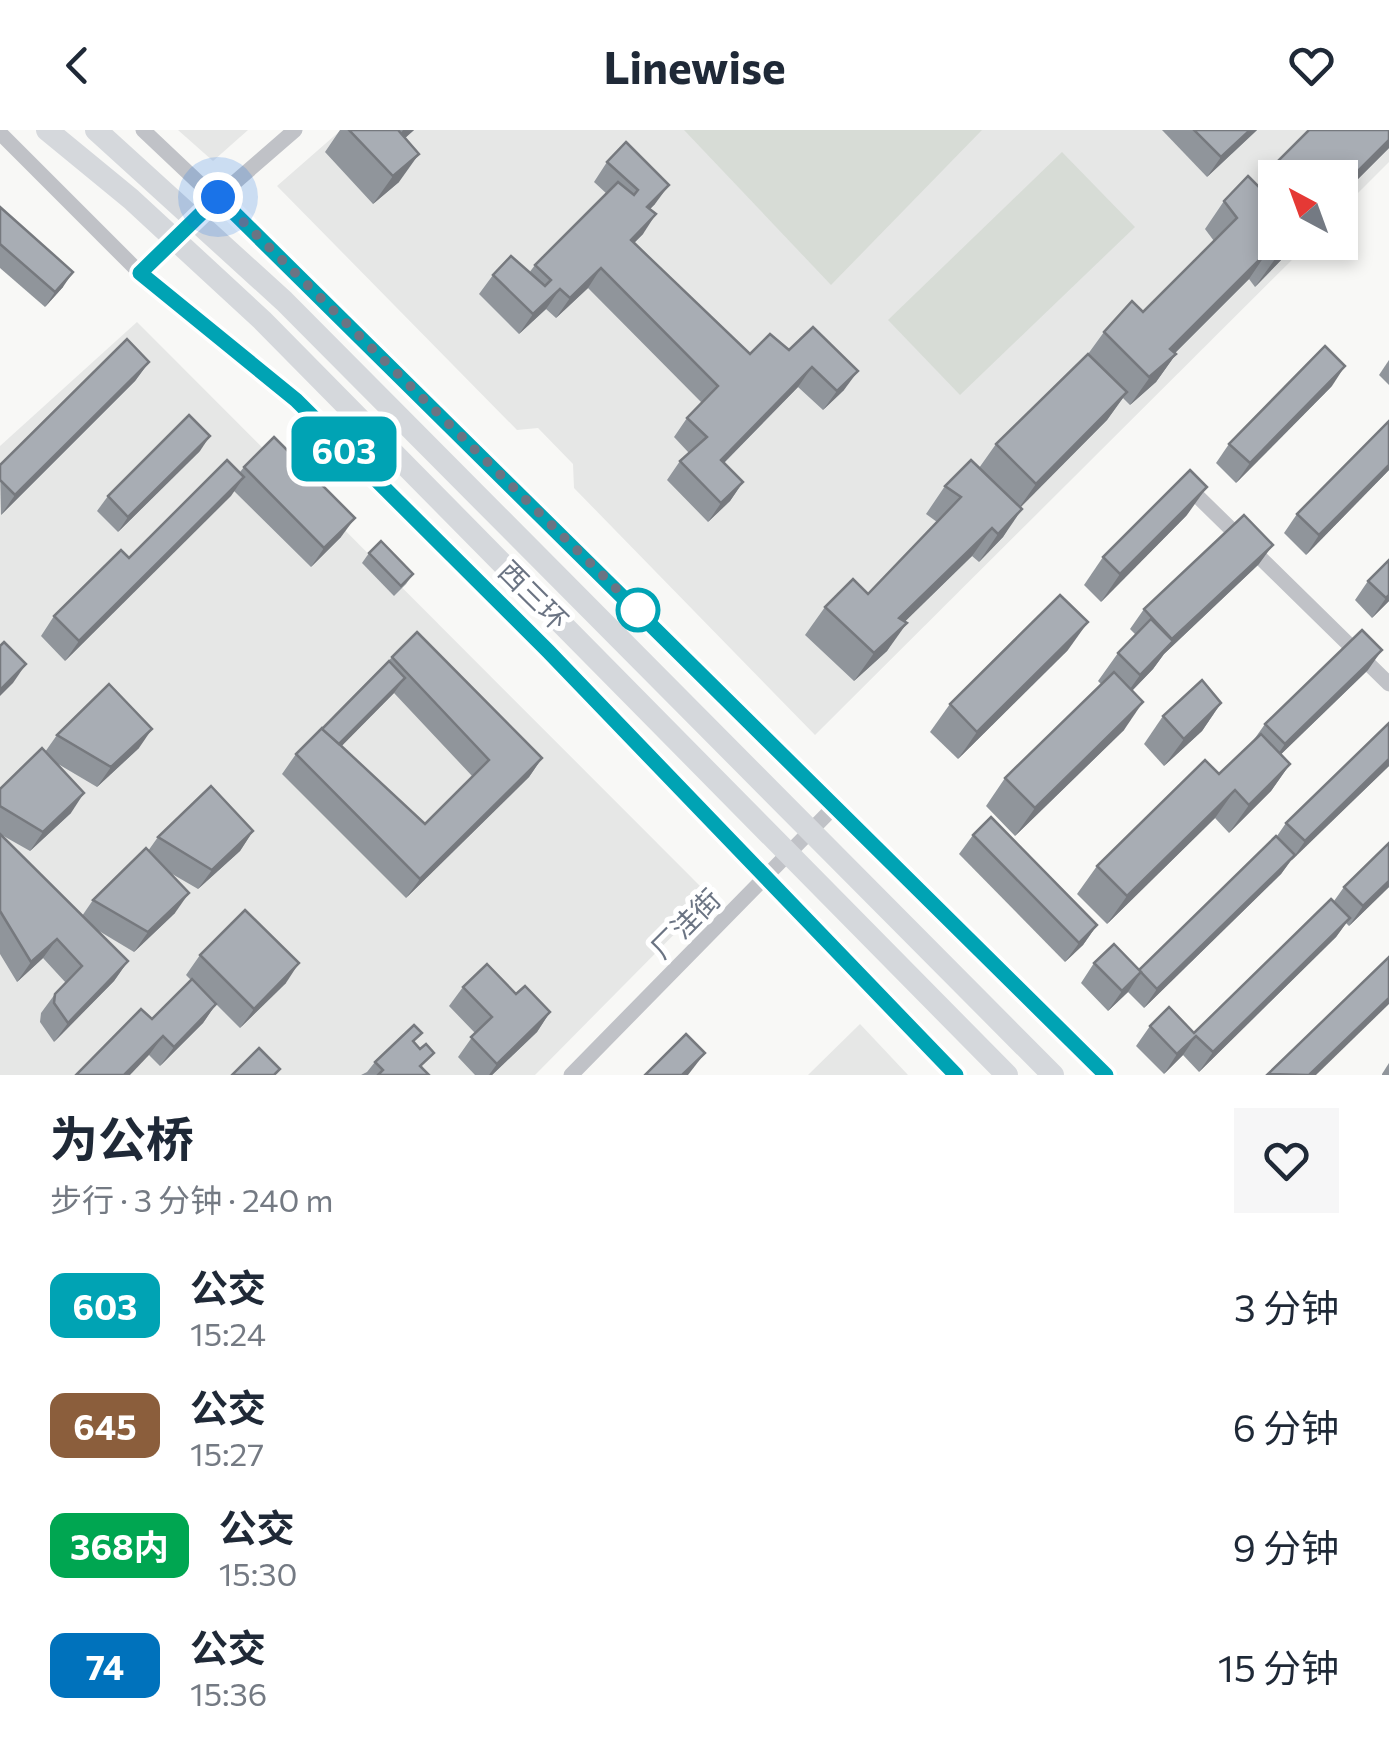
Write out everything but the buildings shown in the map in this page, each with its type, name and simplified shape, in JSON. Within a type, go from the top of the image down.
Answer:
[{"type":"highway","name":"西三环","points":[[48,130],[131,198],[262,320],[1007,1075]]},
{"type":"highway","name":"西三环","points":[[96,130],[284,300],[1053,1075]]},
{"type":"street","points":[[143,130],[218,197],[1106,1075]]},
{"type":"street","points":[[140,273],[295,130]]},
{"type":"street","points":[[2,138],[140,273],[296,400],[548,651],[956,1075]]},
{"type":"street","points":[[1183,481],[1389,684]]},
{"type":"street","name":"厂洼街","points":[[570,1075],[835,806]]},
{"type":"shaded area","points":[[178,130],[248,130],[213,161]]},
{"type":"shaded area","points":[[341,130],[1389,130],[1389,162],[1358,193],[1358,160],[1258,160],[1258,260],[1292,260],[815,735],[574,488],[573,464],[538,428],[517,430],[277,186]]},
{"type":"shaded area","points":[[684,130],[982,130],[831,285]]},
{"type":"shaded area","points":[[1062,152],[1135,227],[960,395],[888,320]]},
{"type":"shaded area","points":[[137,322],[711,897],[535,1075],[0,1075],[0,446]]},
{"type":"shaded area","points":[[860,1024],[908,1075],[808,1075]]},
{"type":"bus line","name":"603","points":[[956,1075],[548,651],[296,400],[140,273],[218,197],[1106,1075]]},
{"type":"route","points":[[218,197],[638,610]]}]
